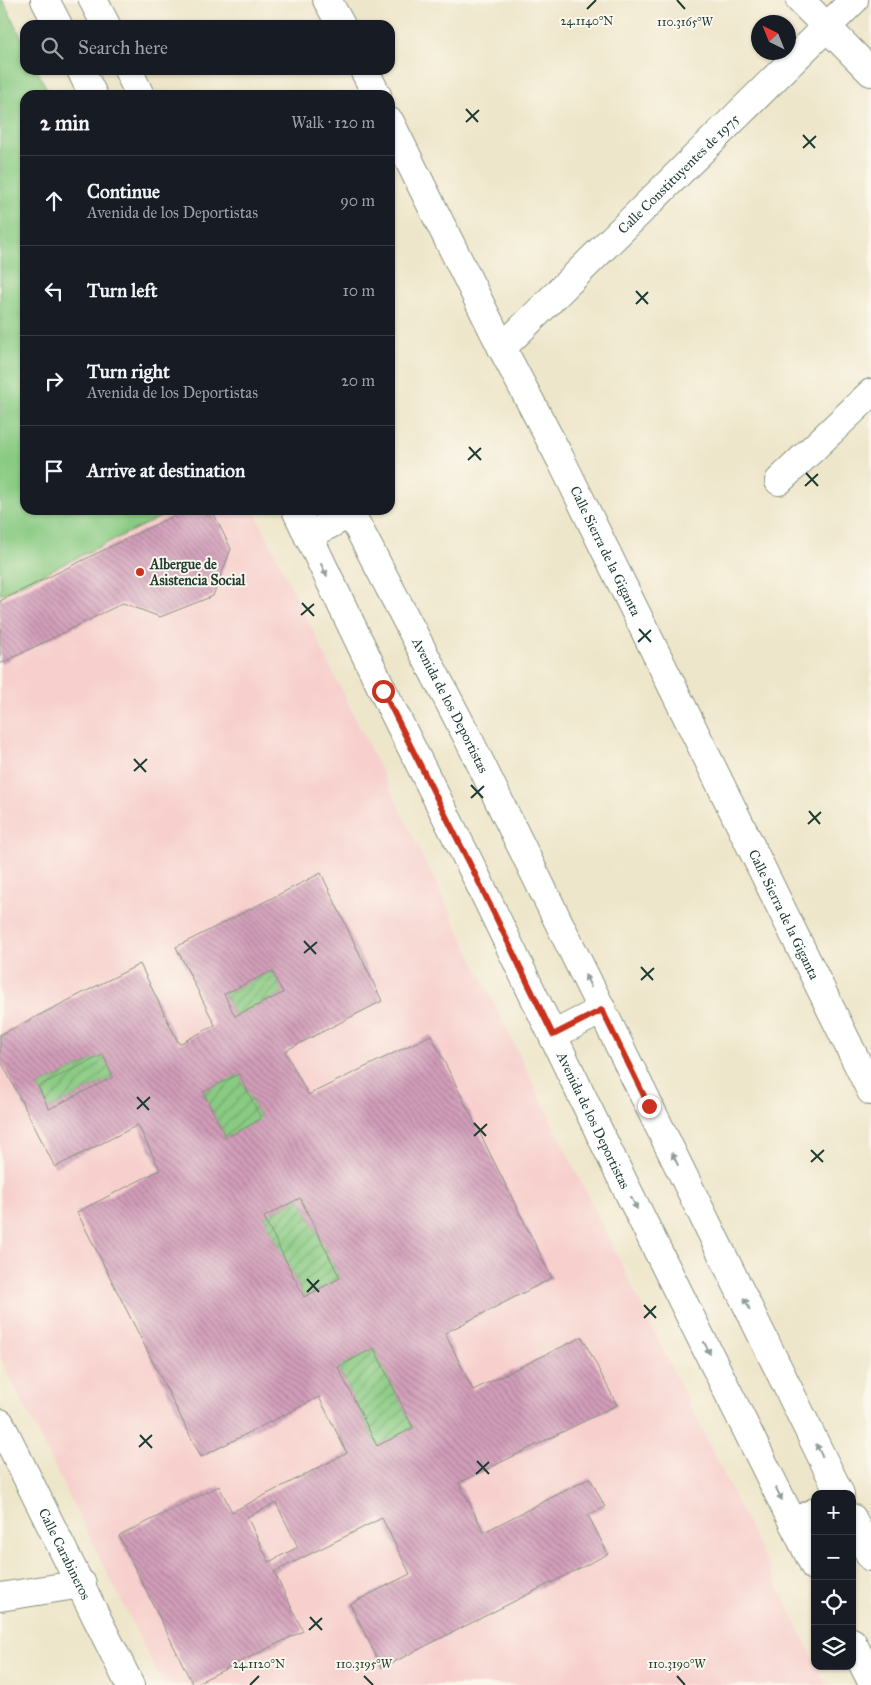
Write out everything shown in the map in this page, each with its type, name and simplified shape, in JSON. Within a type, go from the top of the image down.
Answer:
[{"type":"street","points":[[45,0],[55,20]]},
{"type":"street","points":[[93,0],[103,20]]},
{"type":"street","points":[[327,0],[337,20]]},
{"type":"street","points":[[800,0],[871,72]]},
{"type":"street","name":"Calle Constituyentes de 1975","points":[[502,348],[854,0]]},
{"type":"street","points":[[83,75],[91,90]]},
{"type":"street","points":[[130,75],[138,90]]},
{"type":"street","points":[[367,75],[374,90]]},
{"type":"street","name":"Calle Sierra de la Giganta","points":[[395,132],[502,348],[561,460],[871,1090]]},
{"type":"street","points":[[779,481],[871,393]]},
{"type":"street","name":"Avenida de los Deportistas","points":[[298,515],[618,1171],[804,1517],[811,1549]]},
{"type":"street","points":[[308,536],[343,515]]},
{"type":"street","name":"Avenida de los Deportistas","points":[[352,515],[467,736],[838,1490]]},
{"type":"street","points":[[553,1035],[602,1010]]},
{"type":"street","name":"Calle Carabineros","points":[[0,1423],[82,1584],[130,1685]]},
{"type":"street","points":[[856,1526],[871,1557]]},
{"type":"street","points":[[0,1597],[82,1584]]},
{"type":"street","points":[[856,1650],[871,1680]]},
{"type":"shaded area","points":[[165,515],[256,515],[811,1654],[811,1670],[819,1670],[826,1685],[163,1685],[0,1357],[0,595]]},
{"type":"green space","points":[[0,0],[3,0],[20,35],[20,75],[40,75],[47,90],[20,90],[20,515],[165,515],[0,595]]},
{"type":"green space","points":[[272,971],[283,993],[235,1016],[224,994]]},
{"type":"green space","points":[[103,1055],[113,1077],[49,1109],[38,1086]]},
{"type":"green space","points":[[239,1074],[261,1119],[226,1138],[203,1092]]},
{"type":"green space","points":[[300,1198],[340,1278],[304,1297],[264,1217]]},
{"type":"green space","points":[[374,1348],[413,1428],[377,1446],[338,1367]]},
{"type":"building","name":"Albergue de Asistencia Social","points":[[175,515],[214,515],[231,549],[213,596],[160,617],[123,603],[0,664],[0,601]]},
{"type":"building","points":[[321,873],[382,1001],[285,1051],[308,1095],[431,1035],[552,1278],[445,1333],[473,1390],[582,1337],[617,1405],[459,1483],[484,1532],[590,1478],[605,1507],[588,1515],[608,1554],[382,1668],[350,1604],[410,1574],[382,1518],[274,1572],[303,1631],[193,1685],[119,1536],[219,1486],[232,1512],[347,1453],[319,1397],[201,1457],[77,1212],[160,1170],[138,1125],[55,1167],[0,1059],[0,1035],[140,964],[179,1044],[215,1025],[176,947]],"holes":[[[272,971],[283,993],[235,1016],[224,994]],[[103,1055],[113,1077],[49,1109],[38,1086]],[[239,1074],[261,1119],[226,1138],[203,1092]],[[300,1198],[340,1278],[304,1297],[264,1217]],[[374,1348],[413,1428],[377,1446],[338,1367]],[[276,1503],[298,1547],[269,1562],[247,1517]]]},
{"type":"place","name":"Albergue de Asistencia Social","points":[[140,572]]},
{"type":"route","points":[[383,691],[553,1035],[602,1010],[649,1106]]}]
